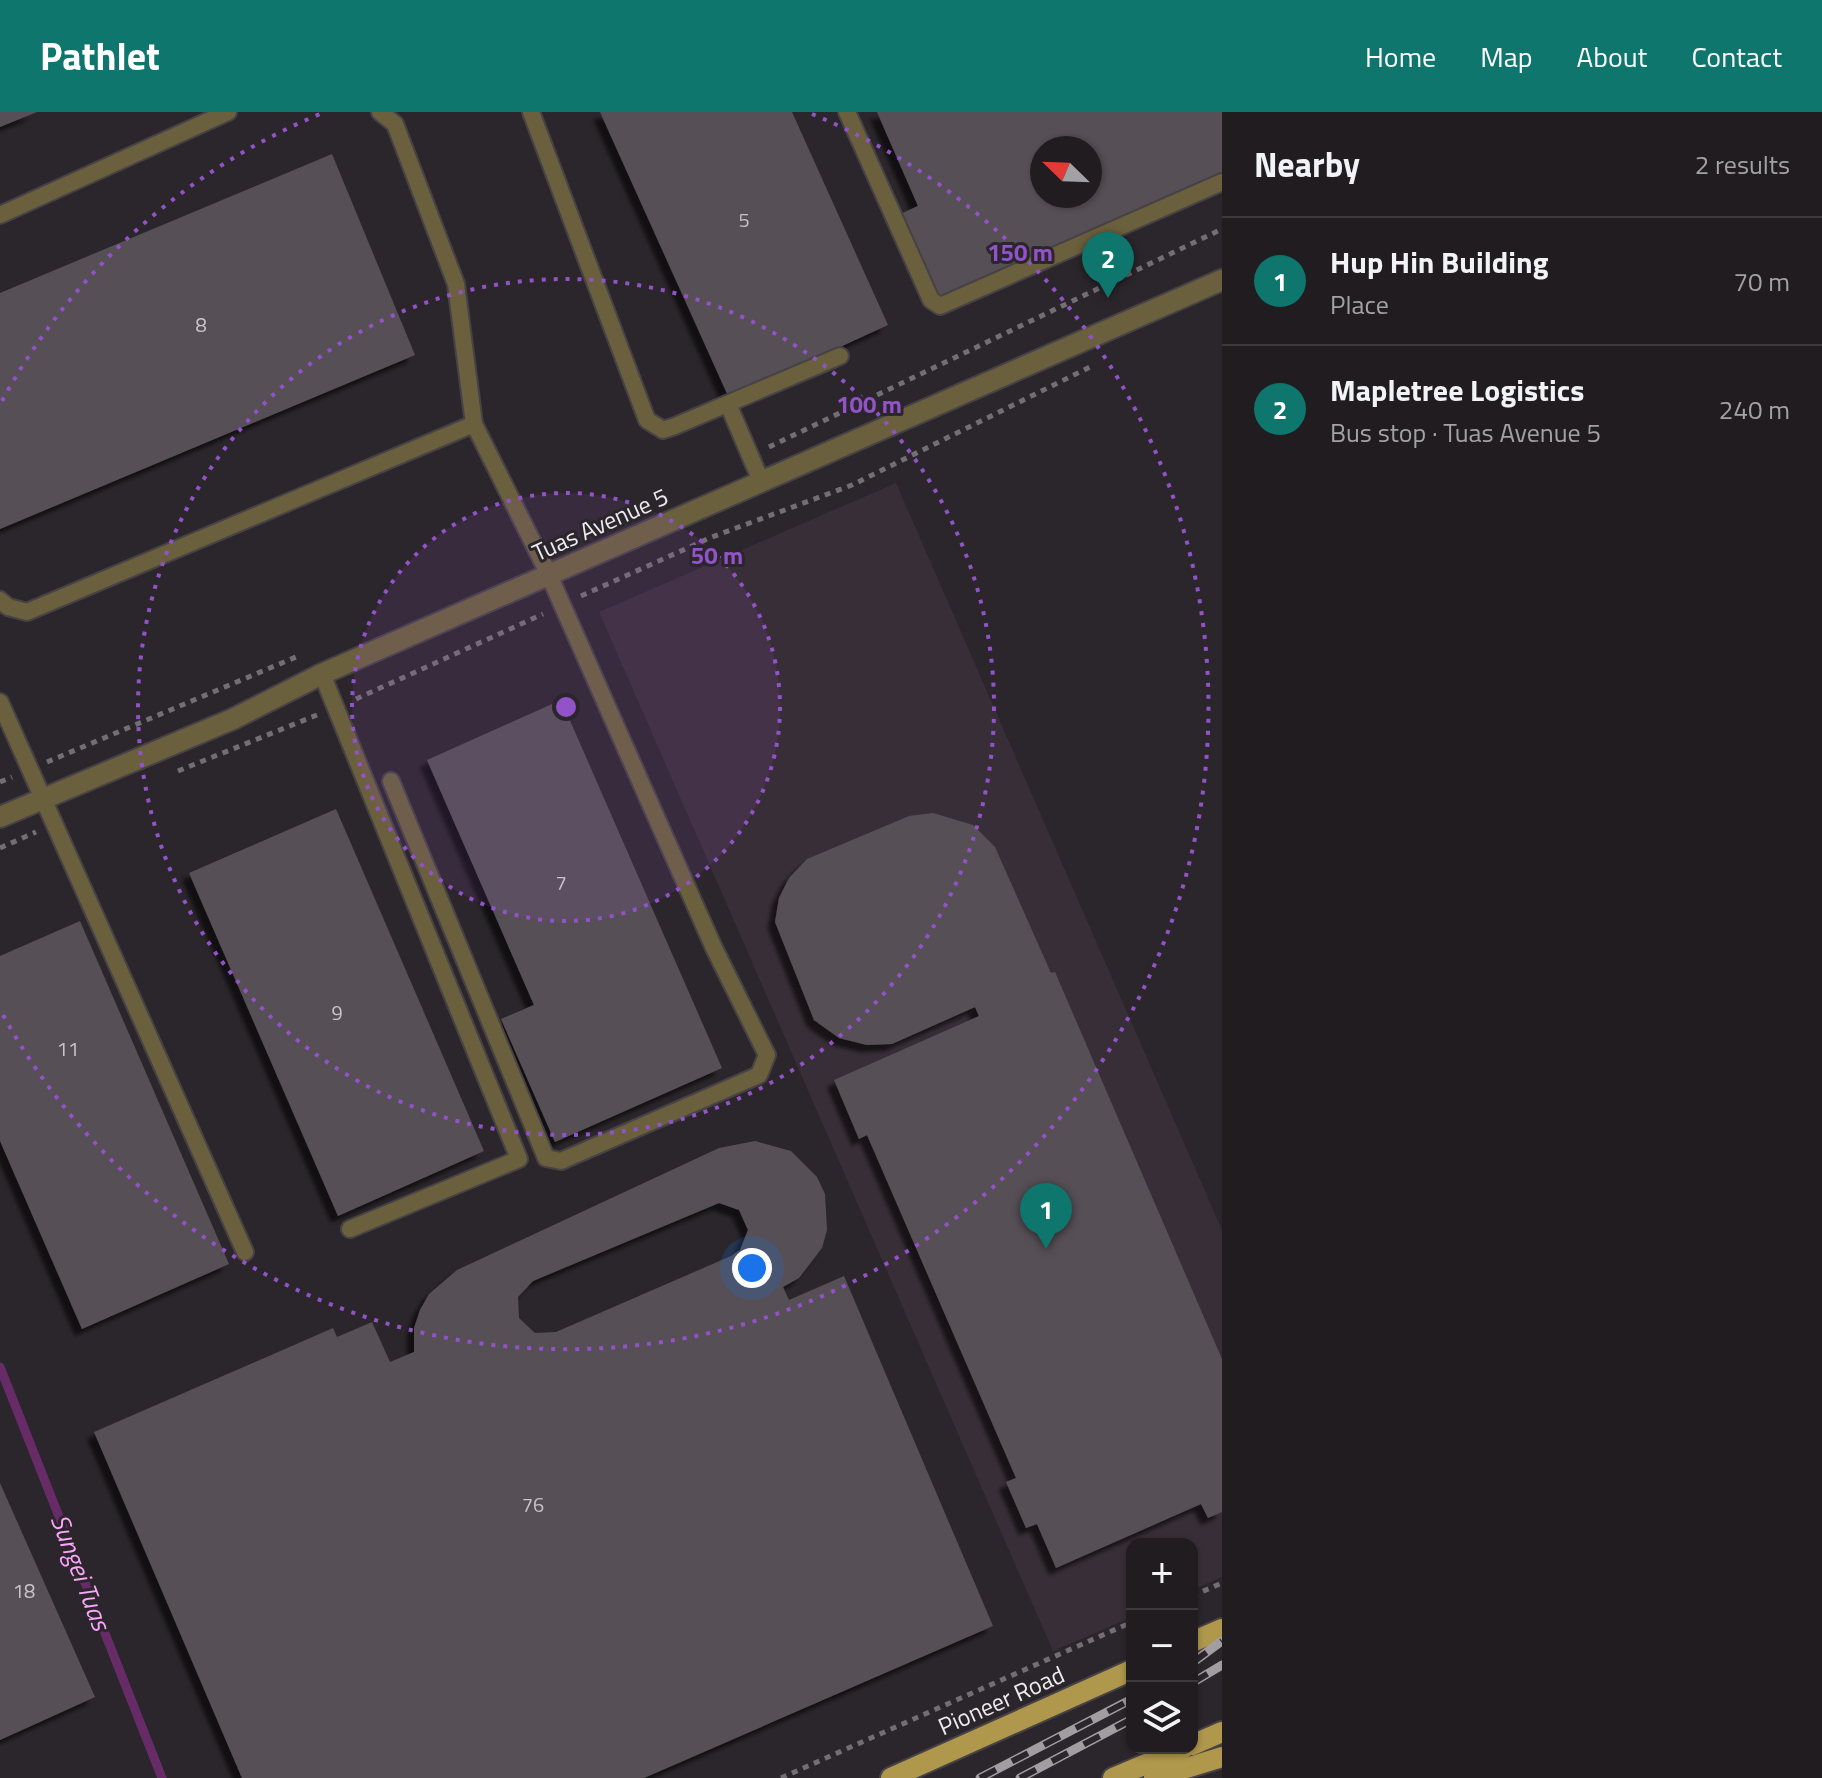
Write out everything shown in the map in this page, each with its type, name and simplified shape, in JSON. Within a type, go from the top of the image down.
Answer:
[{"type":"main road","points":[[1198,1639],[1222,1629]]},
{"type":"main road","name":"Pioneer Road","points":[[891,1778],[1126,1673]]},
{"type":"main road","points":[[1198,1742],[1222,1732]]},
{"type":"main road","points":[[1113,1778],[1170,1754]]},
{"type":"main road","points":[[1154,1778],[1222,1757]]},
{"type":"street","name":"Tuas Avenue 5","points":[[0,817],[233,719],[322,674],[1222,280]]},
{"type":"lane","points":[[0,215],[228,112]]},
{"type":"lane","points":[[380,112],[395,124],[456,284],[474,424],[549,575],[714,948],[767,1055],[764,1070],[759,1075],[561,1161],[546,1158],[391,781]]},
{"type":"lane","points":[[531,112],[647,420],[663,430],[840,356]]},
{"type":"lane","points":[[847,112],[931,300],[940,306],[1222,182]]},
{"type":"lane","points":[[728,404],[761,481]]},
{"type":"lane","points":[[0,600],[8,607],[27,612],[474,424]]},
{"type":"lane","points":[[322,674],[519,1159],[350,1229]]},
{"type":"lane","points":[[0,702],[245,1252]]},
{"type":"path","points":[[750,456],[1222,229]]},
{"type":"path","points":[[712,537],[852,485],[1099,363]]},
{"type":"path","points":[[1198,1593],[1222,1583]]},
{"type":"path","points":[[781,1778],[1126,1625]]},
{"type":"shaded area","points":[[896,483],[1222,1230],[1222,1577],[1198,1587],[1198,1538],[1126,1538],[1126,1620],[1053,1651],[599,612]]},
{"type":"building","points":[[0,112],[37,112],[0,127]]},
{"type":"building","points":[[600,112],[792,112],[888,325],[729,398]]},
{"type":"building","points":[[877,112],[1222,112],[1222,176],[936,302],[898,215],[918,206]]},
{"type":"building","points":[[332,154],[415,355],[0,529],[0,293]]},
{"type":"building","points":[[561,700],[722,1068],[555,1142],[501,1019],[534,1005],[427,760]]},
{"type":"building","points":[[336,809],[484,1151],[338,1216],[189,873]]},
{"type":"building","points":[[933,813],[973,825],[995,847],[1051,973],[1055,972],[1222,1359],[1222,1512],[1208,1518],[1201,1504],[1056,1568],[1037,1524],[1026,1528],[1006,1482],[1016,1478],[867,1135],[859,1139],[834,1080],[979,1016],[975,1007],[892,1044],[867,1045],[839,1038],[814,1020],[775,922],[779,898],[789,878],[807,859],[909,816]]},
{"type":"building","points":[[80,921],[229,1264],[82,1329],[0,1141],[0,956]]},
{"type":"building","points":[[755,1141],[791,1151],[817,1177],[825,1194],[827,1230],[822,1248],[799,1278],[783,1287],[789,1300],[844,1276],[993,1626],[644,1778],[242,1778],[94,1432],[333,1328],[337,1337],[372,1322],[390,1362],[414,1352],[414,1328],[420,1310],[429,1294],[457,1270],[719,1148]],"holes":[[[719,1203],[739,1210],[748,1230],[740,1250],[731,1256],[556,1332],[535,1333],[519,1318],[518,1297],[533,1281]]]},
{"type":"building","points":[[0,1483],[95,1697],[0,1740]]},
{"type":"waterway","name":"Sungei Tuas","points":[[0,1367],[162,1778]]},
{"type":"railway","points":[[1198,1659],[1222,1641]]},
{"type":"railway","points":[[1194,1682],[1222,1665]]},
{"type":"railway","points":[[980,1778],[1126,1702]]},
{"type":"railway","points":[[1020,1778],[1126,1722]]},
{"type":"place","name":"Mapletree Logistics","points":[[1108,298]]},
{"type":"place","name":"Hup Hin Building","points":[[1046,1249]]}]
